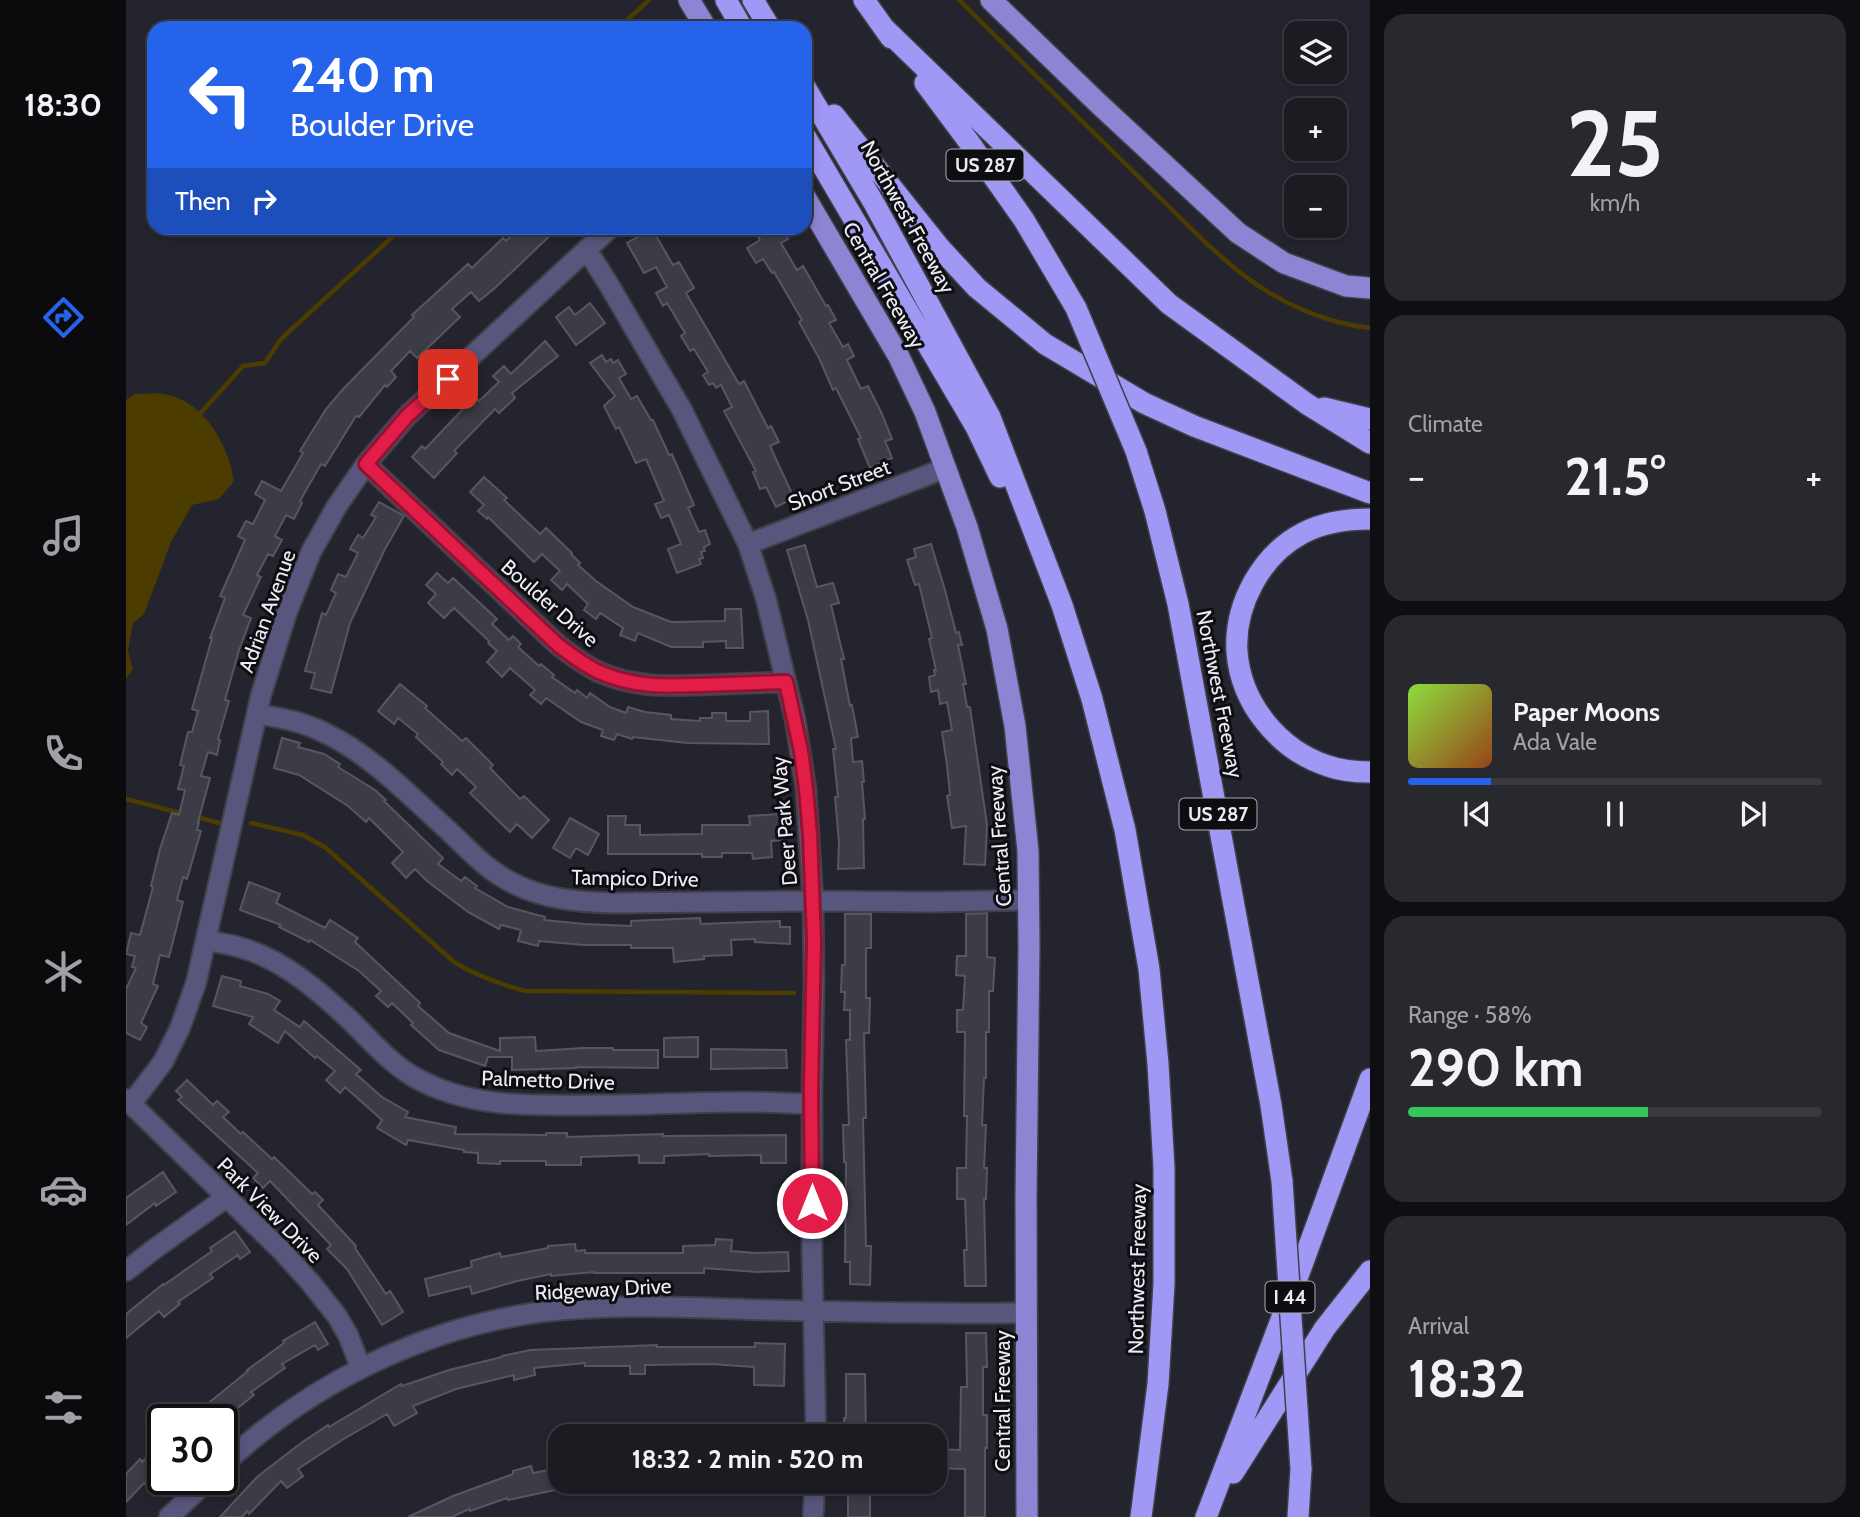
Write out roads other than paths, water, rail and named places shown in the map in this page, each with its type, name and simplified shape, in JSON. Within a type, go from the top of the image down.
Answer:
[{"type":"highway","points":[[726,0],[738,21]]},
{"type":"highway","points":[[753,0],[766,21]]},
{"type":"highway","name":"Northwest Freeway","points":[[864,0],[970,142],[1024,220],[1076,309],[1136,451],[1155,511],[1178,604],[1271,1105],[1282,1181],[1301,1469],[1297,1517]]},
{"type":"highway","points":[[885,29],[1169,304],[1307,404],[1370,443]]},
{"type":"highway","points":[[812,87],[940,248],[977,288],[1045,344],[1144,403],[1194,426],[1370,493]]},
{"type":"highway","name":"Northwest Freeway","points":[[812,99],[875,205],[990,417],[1062,605],[1093,699],[1125,830],[1149,968],[1164,1168],[1164,1284],[1158,1384],[1141,1517]]},
{"type":"highway","points":[[812,148],[976,426],[1062,605]]},
{"type":"highway","points":[[1307,404],[1370,419]]},
{"type":"highway","points":[[1370,519],[1349,519],[1321,525],[1302,533],[1280,549],[1262,569],[1248,592],[1239,618],[1237,652],[1242,678],[1251,699],[1265,723],[1287,744],[1309,759],[1330,767],[1370,772]]},
{"type":"highway","name":"I 44","points":[[1206,1515],[1370,1079]]},
{"type":"highway","points":[[1206,1515],[1325,1328],[1370,1271]]},
{"type":"main road","points":[[689,0],[702,21]]},
{"type":"main road","points":[[991,0],[1238,233],[1284,263],[1346,286],[1370,288]]},
{"type":"main road","name":"Central Freeway","points":[[812,209],[899,356],[925,412],[967,527],[998,629],[1015,726],[1029,900],[1027,1517]]},
{"type":"street","name":"Adrian Avenue","points":[[129,1101],[163,1062],[180,1028],[197,983],[261,695],[287,612],[311,552],[337,506],[366,464],[407,416],[603,235]]},
{"type":"street","name":"Deer Park Way","points":[[587,250],[682,410],[748,544],[766,599],[801,751],[813,901],[813,1311],[816,1424]]},
{"type":"street","name":"Boulder Drive","points":[[366,464],[558,645],[580,662],[618,679],[641,685],[786,682]]},
{"type":"street","name":"Short Street","points":[[748,544],[946,468]]},
{"type":"street","name":"Tampico Drive","points":[[258,714],[303,724],[326,733],[353,749],[401,788],[487,867],[509,881],[535,892],[582,902],[612,903],[1029,900]]},
{"type":"street","name":"Palmetto Drive","points":[[206,940],[243,948],[269,959],[309,984],[377,1047],[413,1076],[471,1100],[548,1106],[744,1102],[812,1104]]},
{"type":"street","name":"Park View Drive","points":[[129,1101],[282,1251],[337,1316],[361,1368]]},
{"type":"street","points":[[126,1271],[227,1197]]},
{"type":"street","name":"Ridgeway Drive","points":[[238,1451],[319,1390],[361,1368],[432,1338],[480,1324],[540,1312],[653,1307],[944,1314],[1027,1313]]},
{"type":"street","points":[[813,1517],[814,1494]]},
{"type":"street","points":[[169,1517],[192,1495]]},
{"type":"waterway","points":[[626,21],[649,0]]},
{"type":"waterway","points":[[959,0],[1209,246],[1238,271],[1271,294],[1302,310],[1370,328]]},
{"type":"waterway","points":[[198,416],[243,366],[265,363],[281,339],[394,235]]},
{"type":"waterway","points":[[126,799],[184,814]]},
{"type":"waterway","points":[[196,817],[219,823]]},
{"type":"waterway","points":[[251,823],[303,835],[326,848],[454,962],[480,975],[525,991],[794,993]]}]
